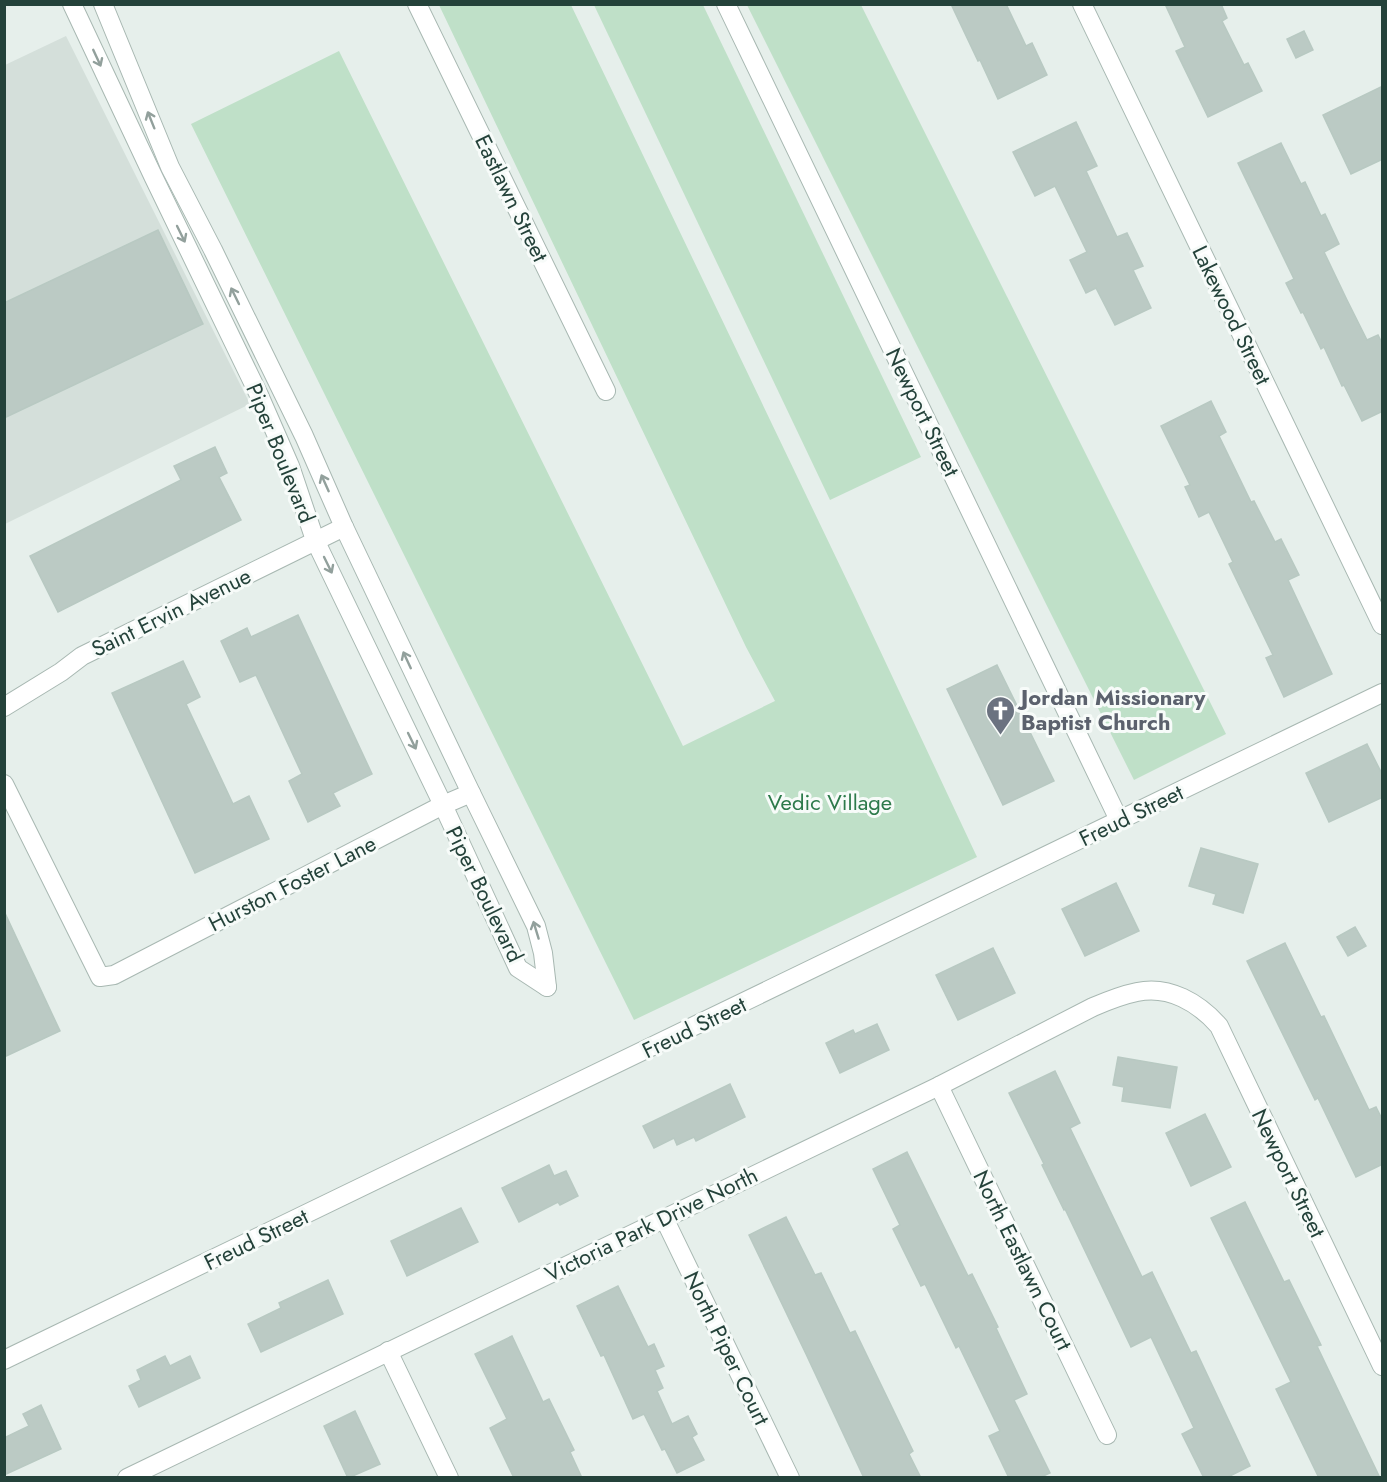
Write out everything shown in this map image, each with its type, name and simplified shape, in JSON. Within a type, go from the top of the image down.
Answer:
[{"type":"street","name":"Piper Boulevard","points":[[72,4],[259,395],[290,466],[315,540],[443,805],[518,968],[548,987],[536,926],[344,527],[299,426],[170,167],[103,4]]},
{"type":"street","name":"Eastlawn Street","points":[[417,4],[606,391]]},
{"type":"street","name":"Newport Street","points":[[726,4],[1119,820]]},
{"type":"street","name":"Lakewood Street","points":[[1082,4],[1383,625]]},
{"type":"street","name":"Saint Ervin Avenue","points":[[4,707],[61,672],[82,656],[344,527]]},
{"type":"street","name":"Freud Street","points":[[4,1360],[1383,693]]},
{"type":"street","points":[[4,784],[10,810]]},
{"type":"street","name":"Hurston Foster Lane","points":[[10,810],[100,977],[114,975],[443,805],[471,793]]},
{"type":"street","name":"Victoria Park Drive North","points":[[126,1478],[939,1086],[1093,1007],[1139,991],[1168,992],[1179,997]]},
{"type":"street","name":"Newport Street","points":[[1179,997],[1190,1000],[1209,1015],[1222,1032],[1383,1366]]},
{"type":"street","name":"North Eastlawn Court","points":[[939,1086],[1107,1435]]},
{"type":"street","name":"North Piper Court","points":[[664,1218],[790,1478]]},
{"type":"street","points":[[388,1351],[449,1478]]},
{"type":"shaded area","points":[[66,36],[250,404],[5,524],[5,65]]},
{"type":"green space","name":"Vedic Village","points":[[439,5],[571,5],[977,857],[634,1020],[191,124],[339,51],[683,746],[775,701],[746,647]]},
{"type":"green space","points":[[594,5],[703,5],[921,457],[830,500]]},
{"type":"green space","points":[[747,5],[861,5],[1226,734],[1134,780]]},
{"type":"building","points":[[951,4],[1006,4],[1026,46],[1032,43],[1047,75],[998,99]]},
{"type":"building","points":[[1165,4],[1221,4],[1227,18],[1222,21],[1244,65],[1248,63],[1262,91],[1208,117],[1176,51],[1185,47]]},
{"type":"building","points":[[1304,31],[1313,50],[1296,58],[1287,39]]},
{"type":"building","points":[[1383,86],[1383,159],[1351,174],[1323,115]]},
{"type":"building","points":[[1076,122],[1097,166],[1086,171],[1117,237],[1127,233],[1143,266],[1133,270],[1151,308],[1115,325],[1096,288],[1086,293],[1070,260],[1087,252],[1055,186],[1035,196],[1013,152]]},
{"type":"building","points":[[1281,143],[1301,184],[1305,182],[1321,216],[1325,214],[1339,244],[1324,252],[1367,340],[1378,335],[1383,345],[1383,411],[1362,421],[1344,385],[1342,386],[1324,347],[1321,349],[1286,283],[1294,279],[1238,163]]},
{"type":"building","points":[[158,230],[203,324],[4,418],[4,303]]},
{"type":"building","points":[[1211,401],[1226,432],[1219,436],[1251,502],[1254,501],[1275,542],[1281,539],[1299,575],[1288,580],[1332,674],[1284,697],[1266,658],[1273,655],[1229,564],[1233,562],[1209,512],[1199,517],[1185,487],[1190,485],[1161,426]]},
{"type":"building","points":[[215,447],[227,473],[219,477],[241,520],[58,612],[30,556],[181,480],[174,466]]},
{"type":"building","points":[[298,615],[372,774],[333,793],[340,806],[308,822],[289,781],[302,774],[256,675],[240,682],[221,641],[247,628],[251,637]]},
{"type":"building","points":[[183,661],[200,697],[186,704],[233,804],[249,796],[269,839],[195,873],[112,693]]},
{"type":"building","name":"Jordan Missionary Baptist Church","points":[[997,665],[1054,781],[1003,805],[947,689]]},
{"type":"building","points":[[1367,744],[1383,776],[1383,797],[1329,822],[1306,773]]},
{"type":"building","points":[[1201,848],[1258,864],[1243,913],[1213,904],[1216,894],[1189,886]]},
{"type":"building","points":[[1116,883],[1139,931],[1085,956],[1062,909]]},
{"type":"building","points":[[4,911],[60,1031],[4,1057]]},
{"type":"building","points":[[1355,927],[1366,946],[1348,956],[1337,937]]},
{"type":"building","points":[[1285,943],[1321,1017],[1324,1016],[1369,1110],[1376,1107],[1383,1121],[1383,1164],[1356,1177],[1318,1098],[1315,1100],[1247,961]]},
{"type":"building","points":[[993,948],[1015,993],[958,1020],[936,975]]},
{"type":"building","points":[[877,1024],[889,1050],[840,1073],[826,1043],[853,1030],[855,1034]]},
{"type":"building","points":[[1118,1057],[1177,1067],[1170,1108],[1122,1101],[1124,1087],[1113,1085]]},
{"type":"building","points":[[1055,1071],[1080,1123],[1070,1128],[1142,1277],[1152,1272],[1191,1353],[1196,1351],[1250,1466],[1226,1478],[1204,1478],[1182,1434],[1194,1428],[1151,1337],[1131,1347],[1009,1093]]},
{"type":"building","points":[[730,1084],[745,1117],[696,1141],[694,1137],[677,1145],[674,1138],[654,1148],[643,1126]]},
{"type":"building","points":[[1205,1114],[1231,1167],[1191,1186],[1166,1133]]},
{"type":"building","points":[[907,1152],[968,1276],[972,1274],[1027,1394],[1014,1400],[1050,1473],[1039,1478],[1009,1478],[989,1436],[1000,1431],[959,1346],[956,1348],[925,1284],[921,1286],[893,1229],[900,1225],[873,1169]]},
{"type":"building","points":[[549,1165],[554,1176],[566,1171],[578,1196],[560,1205],[558,1202],[519,1222],[502,1188]]},
{"type":"building","points":[[1245,1202],[1284,1282],[1289,1280],[1321,1345],[1317,1346],[1380,1478],[1319,1478],[1276,1389],[1291,1382],[1211,1218]]},
{"type":"building","points":[[461,1208],[478,1242],[407,1276],[391,1241]]},
{"type":"building","points":[[786,1217],[815,1275],[821,1273],[850,1333],[855,1331],[913,1451],[909,1454],[921,1478],[864,1478],[749,1235]]},
{"type":"building","points":[[328,1280],[343,1314],[261,1352],[248,1324],[281,1308],[279,1303]]},
{"type":"building","points":[[618,1286],[648,1347],[654,1344],[664,1366],[655,1370],[663,1388],[657,1391],[672,1424],[688,1416],[697,1434],[692,1437],[704,1460],[677,1473],[665,1449],[662,1450],[644,1414],[633,1419],[604,1355],[601,1356],[577,1306]]},
{"type":"building","points":[[512,1336],[543,1402],[549,1399],[574,1450],[570,1452],[582,1478],[514,1478],[490,1428],[507,1419],[475,1354]]},
{"type":"building","points":[[165,1356],[170,1366],[190,1356],[200,1378],[139,1407],[129,1386],[141,1380],[137,1370]]},
{"type":"building","points":[[41,1405],[61,1449],[4,1475],[4,1438],[29,1426],[23,1414]]},
{"type":"building","points":[[355,1411],[380,1464],[348,1478],[324,1426]]},
{"type":"place","name":"Jordan Missionary Baptist Church","points":[[1000,736]]}]
